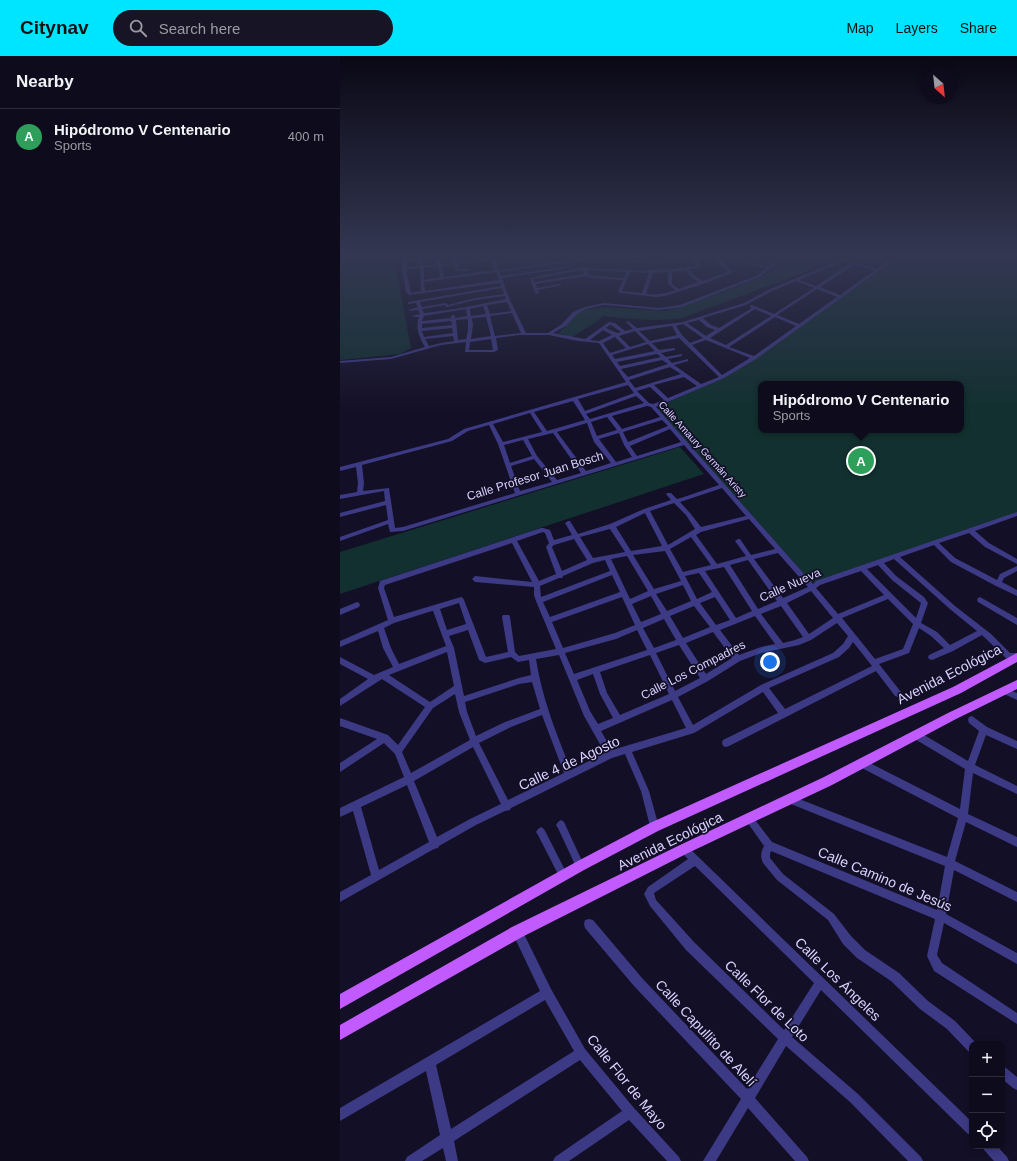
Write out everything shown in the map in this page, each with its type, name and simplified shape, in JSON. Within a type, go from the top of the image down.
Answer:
[{"type":"main road","name":"Avenida Ecológica","points":[[340,1002],[563,875],[654,827],[957,690],[1017,657]]},
{"type":"main road","name":"Avenida Ecológica","points":[[340,1033],[517,932],[684,849],[861,764],[1006,691],[1017,684]]},
{"type":"street","points":[[410,310],[417,309]]},
{"type":"street","points":[[420,309],[422,315],[419,323],[419,330],[427,347]]},
{"type":"street","points":[[449,309],[455,319],[456,342]]},
{"type":"street","points":[[414,316],[451,312],[462,309]]},
{"type":"street","points":[[467,309],[471,326],[468,340],[469,352],[496,350],[486,309]]},
{"type":"street","points":[[512,309],[521,336]]},
{"type":"street","points":[[549,334],[567,322],[575,312],[584,309]]},
{"type":"street","points":[[340,362],[390,358],[427,347],[468,340],[492,338],[549,334],[578,340],[600,342],[616,335],[635,330],[684,323],[730,309]]},
{"type":"street","points":[[689,345],[706,338],[753,309]]},
{"type":"street","points":[[755,309],[798,325]]},
{"type":"street","points":[[726,347],[785,309]]},
{"type":"street","points":[[501,444],[668,400],[700,386],[754,358],[822,309]]},
{"type":"street","points":[[419,323],[514,312]]},
{"type":"street","points":[[700,318],[709,326],[719,330]]},
{"type":"street","points":[[628,322],[663,358],[700,386]]},
{"type":"street","points":[[587,340],[612,323],[625,333]]},
{"type":"street","points":[[684,323],[696,333],[706,338],[754,358]]},
{"type":"street","points":[[673,324],[680,336],[720,375]]},
{"type":"street","points":[[419,330],[455,326]]},
{"type":"street","points":[[603,328],[616,335],[629,348]]},
{"type":"street","points":[[423,338],[455,334]]},
{"type":"street","points":[[610,354],[680,336]]},
{"type":"street","name":"Calle Amaury Germán Aristy","points":[[600,342],[636,392],[663,418],[780,550],[876,665],[898,694]]},
{"type":"street","points":[[614,361],[673,349]]},
{"type":"street","points":[[618,368],[680,355]]},
{"type":"street","points":[[720,375],[748,356]]},
{"type":"street","points":[[340,469],[450,440],[466,430],[574,399],[686,360]]},
{"type":"street","points":[[583,412],[651,385],[684,375]]},
{"type":"street","points":[[651,385],[668,400]]},
{"type":"street","points":[[574,399],[589,422],[597,442],[614,464]]},
{"type":"street","points":[[532,412],[545,433]]},
{"type":"street","points":[[609,416],[618,426],[627,445],[636,458]]},
{"type":"street","points":[[596,438],[621,432],[663,418]]},
{"type":"street","points":[[491,424],[501,444],[518,494]]},
{"type":"street","points":[[627,445],[671,427]]},
{"type":"street","points":[[554,431],[584,473]]},
{"type":"street","points":[[525,438],[535,458],[555,482]]},
{"type":"street","name":"Calle Profesor Juan Bosch","points":[[391,521],[392,530],[403,529],[684,442]]},
{"type":"street","points":[[508,465],[535,458]]},
{"type":"street","points":[[359,465],[362,482],[360,493]]},
{"type":"street","points":[[560,576],[549,547],[552,543],[612,526],[646,510],[682,500],[722,486]]},
{"type":"street","points":[[340,497],[387,488],[391,521],[340,538]]},
{"type":"street","points":[[669,494],[688,514],[699,530]]},
{"type":"street","points":[[340,515],[389,502]]},
{"type":"street","points":[[646,510],[695,601],[737,659]]},
{"type":"street","name":"Calle Nueva","points":[[572,678],[680,642],[781,602],[818,584],[1017,514]]},
{"type":"street","points":[[475,579],[537,585],[591,561],[628,553],[667,548],[699,530],[730,524],[750,517]]},
{"type":"street","points":[[568,523],[591,561]]},
{"type":"street","points":[[612,526],[653,592],[680,642],[704,679]]},
{"type":"street","points":[[392,621],[381,588],[382,584],[543,530],[548,532],[552,543]]},
{"type":"street","points":[[970,530],[987,545],[1017,562]]},
{"type":"street","points":[[692,534],[715,566]]},
{"type":"street","points":[[513,539],[537,585],[537,595],[539,601],[572,678],[610,755]]},
{"type":"street","points":[[738,541],[808,638]]},
{"type":"street","points":[[935,543],[953,560],[1017,593]]},
{"type":"street","points":[[628,603],[701,570],[780,550]]},
{"type":"street","points":[[607,557],[651,651],[691,730]]},
{"type":"street","points":[[896,557],[1005,653],[1009,656],[1017,657]]},
{"type":"street","points":[[726,743],[906,651],[925,603],[922,599],[894,578],[880,562]]},
{"type":"street","points":[[726,564],[756,612],[781,646]]},
{"type":"street","points":[[862,568],[917,624],[934,634],[950,648]]},
{"type":"street","points":[[998,584],[1002,576],[1017,568]]},
{"type":"street","points":[[701,570],[715,594],[734,621]]},
{"type":"street","points":[[539,601],[614,572]]},
{"type":"street","points":[[548,621],[624,593]]},
{"type":"street","points":[[506,617],[512,654],[518,659],[532,658],[562,652],[616,636],[695,601],[715,594]]},
{"type":"street","name":"Calle Los Compadres","points":[[596,729],[674,695],[737,659],[761,650],[796,643],[808,638],[840,616],[888,596]]},
{"type":"street","points":[[340,644],[392,621],[461,600],[483,659],[512,654]]},
{"type":"street","points":[[980,600],[1017,622]]},
{"type":"street","points":[[340,612],[357,605]]},
{"type":"street","points":[[435,608],[450,648],[461,700],[474,741],[507,807]]},
{"type":"street","points":[[445,634],[470,626]]},
{"type":"street","points":[[380,627],[387,648],[397,668]]},
{"type":"street","points":[[932,657],[982,632]]},
{"type":"street","name":"Calle 4 de Agosto","points":[[340,897],[436,845],[473,822],[507,807],[610,755],[691,730],[764,687],[836,655],[846,646],[852,636]]},
{"type":"street","points":[[340,703],[382,675],[450,648]]},
{"type":"street","points":[[532,658],[534,678],[543,711],[569,776]]},
{"type":"street","points":[[340,660],[374,679]]},
{"type":"street","points":[[595,670],[604,694],[618,719]]},
{"type":"street","points":[[382,675],[430,706]]},
{"type":"street","points":[[461,700],[519,681],[534,678]]},
{"type":"street","points":[[764,687],[784,714]]},
{"type":"street","points":[[398,751],[430,706],[458,688]]},
{"type":"street","points":[[1006,691],[1017,697]]},
{"type":"street","points":[[340,813],[408,780],[474,741],[516,720],[543,711]]},
{"type":"street","points":[[972,720],[984,730],[1017,745]]},
{"type":"street","points":[[340,722],[385,738],[398,751],[408,780],[436,845]]},
{"type":"street","points":[[984,730],[970,767],[963,816],[950,863],[941,916],[932,956],[938,967],[1017,1019]]},
{"type":"street","points":[[916,735],[970,767],[1017,790]]},
{"type":"street","points":[[340,768],[385,738]]},
{"type":"street","points":[[627,750],[646,791],[654,827]]},
{"type":"street","points":[[861,764],[1017,842]]},
{"type":"street","points":[[789,799],[950,863],[1017,897]]},
{"type":"street","points":[[356,805],[376,877]]},
{"type":"street","points":[[749,819],[769,845],[765,854],[766,860],[780,877],[831,917],[847,940],[861,954],[895,978],[937,1016],[951,1025],[969,1044]]},
{"type":"street","points":[[561,825],[580,866]]},
{"type":"street","points":[[542,832],[563,875]]},
{"type":"street","name":"Calle Camino de Jesús","points":[[769,845],[941,916],[1017,959]]},
{"type":"street","name":"Calle Los Ángeles","points":[[684,849],[969,1127]]},
{"type":"street","name":"Calle Flor de Loto","points":[[695,860],[651,890],[649,894],[650,898],[690,946],[785,1038],[854,1098],[917,1161]]},
{"type":"street","name":"Calle Capullito de Alelí","points":[[590,924],[638,982],[748,1099],[803,1161]]},
{"type":"street","name":"Calle Flor de Mayo","points":[[517,932],[547,993],[581,1053],[630,1112],[675,1161]]},
{"type":"street","points":[[709,1161],[820,982]]},
{"type":"street","points":[[340,1115],[547,993]]},
{"type":"street","points":[[411,1161],[581,1053]]},
{"type":"street","points":[[430,1062],[452,1161]]},
{"type":"street","points":[[1005,1074],[1017,1084]]},
{"type":"street","points":[[559,1161],[630,1112]]},
{"type":"street","points":[[991,1149],[1003,1161]]},
{"type":"green space","points":[[340,309],[404,309],[411,348],[400,354],[340,360]]},
{"type":"green space","points":[[594,309],[628,309],[664,311],[675,309],[707,309],[682,318],[672,319],[652,320],[603,316],[572,337],[558,333],[566,327],[567,322],[578,311]]},
{"type":"green space","points":[[825,309],[1017,309],[1017,513],[812,583],[658,410],[658,407],[725,376],[755,358]]},
{"type":"green space","points":[[680,447],[704,474],[340,594],[340,552]]},
{"type":"place","name":"Hipódromo V Centenario","points":[[861,461]]}]
